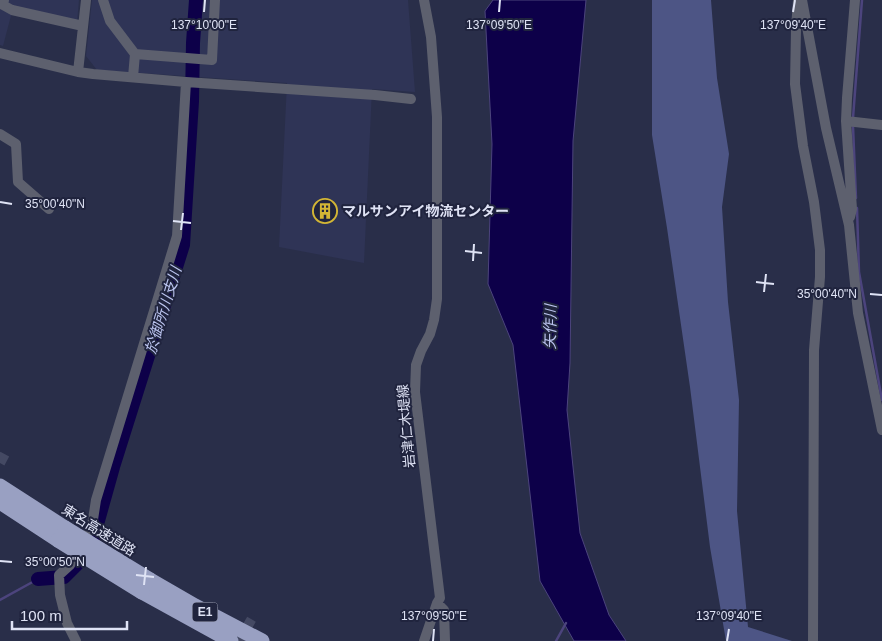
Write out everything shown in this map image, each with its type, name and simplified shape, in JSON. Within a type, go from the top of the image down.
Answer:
[{"type":"highway","name":"東名高速道路","points":[[0,486],[62,534]]},
{"type":"highway","name":"東名高速道路","points":[[0,502],[62,534],[231,641]]},
{"type":"highway","name":"東名高速道路","points":[[146,586],[195,606],[262,641]]},
{"type":"street","points":[[78,72],[86,0]]},
{"type":"street","points":[[103,0],[110,21],[135,54],[133,77]]},
{"type":"street","points":[[135,54],[212,60],[215,0]]},
{"type":"street","name":"岩津仁木堤線","points":[[424,0],[431,37],[437,117],[437,299],[430,334],[416,365],[415,392],[440,598],[424,641]]},
{"type":"street","points":[[798,0],[795,84],[820,250],[820,277],[814,350],[813,641]]},
{"type":"street","points":[[802,0],[826,128],[849,225],[858,313],[882,430]]},
{"type":"street","points":[[849,225],[852,209],[846,122],[855,0]]},
{"type":"street","points":[[3,3],[12,10],[83,26]]},
{"type":"street","points":[[0,53],[78,72],[411,99]]},
{"type":"street","points":[[76,641],[67,623],[60,595],[59,575],[70,565],[92,526],[96,500],[177,236],[186,82]]},
{"type":"street","points":[[846,122],[882,125]]},
{"type":"street","points":[[0,134],[16,144],[18,182],[49,209]]},
{"type":"street","points":[[437,603],[444,610],[445,641]]},
{"type":"shaded area","points":[[0,0],[79,0],[77,23],[13,8],[3,46],[0,45]]},
{"type":"shaded area","points":[[92,0],[408,0],[415,92],[372,89],[364,263],[279,247],[287,83],[97,70],[86,56]]},
{"type":"shaded area","points":[[652,0],[711,0],[717,78],[729,154],[722,207],[728,302],[739,400],[737,511],[748,627],[792,641],[726,641],[710,547],[690,387],[652,135]]},
{"type":"water","name":"矢作川","points":[[493,0],[586,0],[573,141],[570,363],[567,410],[580,533],[609,615],[626,641],[574,641],[540,581],[513,345],[488,284],[492,144],[485,11]]},
{"type":"waterway","name":"於御所川支川","points":[[38,579],[64,577],[77,564],[94,535],[113,467],[183,245],[196,0]]},
{"type":"waterway","points":[[853,118],[862,0]]},
{"type":"waterway","points":[[853,126],[856,198]]},
{"type":"waterway","points":[[857,208],[859,272],[882,400]]},
{"type":"waterway","points":[[0,600],[38,579]]},
{"type":"waterway","points":[[556,641],[566,623]]},
{"type":"tunnel","points":[[0,463],[6,452]]},
{"type":"tunnel","points":[[239,641],[254,615]]},
{"type":"place","name":"マルサンアイ物流センター","points":[[325,211]]}]
